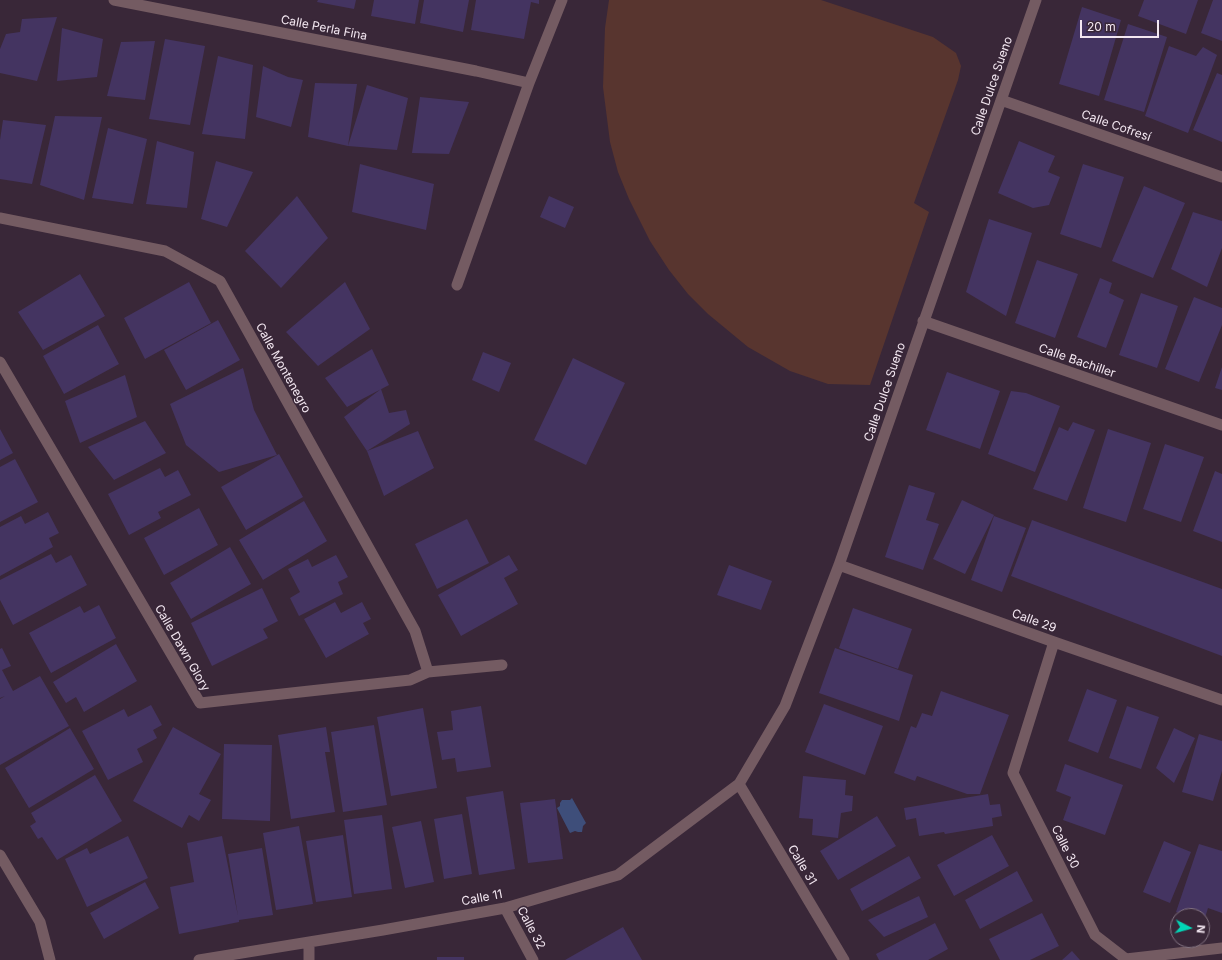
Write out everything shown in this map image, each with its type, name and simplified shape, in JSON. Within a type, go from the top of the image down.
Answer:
[{"type":"street","name":"Calle Perla Fina","points":[[114,0],[476,71],[529,83]]},
{"type":"street","points":[[457,284],[529,83],[562,0]]},
{"type":"street","name":"Calle Dulce Sueno","points":[[739,784],[785,706],[838,565],[1036,0]]},
{"type":"street","name":"Calle Cofresí","points":[[1001,100],[1222,177]]},
{"type":"street","name":"Calle Montenegro","points":[[0,218],[165,251],[220,281],[415,631],[428,672]]},
{"type":"street","name":"Calle Bachiller","points":[[923,321],[1222,425]]},
{"type":"street","name":"Calle Dawn Glory","points":[[0,362],[200,703],[410,680],[428,672],[502,665]]},
{"type":"street","name":"Calle 29","points":[[838,565],[1222,700]]},
{"type":"street","name":"Calle 30","points":[[1054,642],[1013,773],[1095,935],[1126,959],[1222,948]]},
{"type":"street","name":"Calle 11","points":[[199,960],[506,908],[618,875],[739,784]]},
{"type":"street","name":"Calle 31","points":[[739,784],[844,960]]},
{"type":"street","points":[[0,855],[40,922],[50,960]]},
{"type":"street","name":"Calle 32","points":[[506,908],[534,960]]},
{"type":"street","points":[[309,942],[309,960]]},
{"type":"shaded area","points":[[609,0],[821,0],[933,37],[956,53],[961,66],[958,80],[914,203],[929,212],[870,385],[828,384],[790,371],[748,347],[708,314],[688,294],[669,270],[650,241],[629,199],[618,172],[610,142],[603,87],[605,28]]},
{"type":"water","points":[[572,798],[586,823],[583,826],[582,832],[575,831],[570,833],[557,808],[560,806],[562,800],[570,800]]},
{"type":"building","points":[[318,0],[356,0],[354,9],[317,2]]},
{"type":"building","points":[[374,0],[419,0],[415,24],[371,16]]},
{"type":"building","points":[[424,0],[469,0],[463,32],[420,23]]},
{"type":"building","points":[[476,0],[539,0],[539,4],[531,2],[524,39],[471,30]]},
{"type":"building","points":[[1144,0],[1198,0],[1186,34],[1138,16]]},
{"type":"building","points":[[1213,0],[1222,0],[1222,41],[1201,33]]},
{"type":"building","points":[[1082,7],[1121,20],[1099,96],[1059,84]]},
{"type":"building","points":[[57,17],[37,81],[0,73],[0,49],[6,34],[20,32],[22,19]]},
{"type":"building","points":[[1128,24],[1167,37],[1144,112],[1104,100]]},
{"type":"building","points":[[62,28],[103,39],[97,77],[57,81]]},
{"type":"building","points":[[165,39],[205,46],[190,125],[149,119]]},
{"type":"building","points":[[155,41],[145,100],[107,96],[121,42]]},
{"type":"building","points":[[1169,46],[1196,56],[1203,47],[1217,55],[1188,133],[1145,116]]},
{"type":"building","points":[[218,56],[253,65],[245,139],[202,134]]},
{"type":"building","points":[[263,66],[288,77],[303,80],[291,127],[256,117]]},
{"type":"building","points":[[1217,73],[1222,75],[1222,142],[1193,130]]},
{"type":"building","points":[[315,83],[357,84],[348,146],[308,137]]},
{"type":"building","points":[[367,85],[408,98],[397,150],[348,146]]},
{"type":"building","points":[[420,97],[469,102],[449,154],[412,153]]},
{"type":"building","points":[[55,116],[102,117],[84,200],[40,185]]},
{"type":"building","points":[[3,120],[46,125],[32,184],[0,179],[0,140]]},
{"type":"building","points":[[108,128],[147,139],[133,204],[92,198]]},
{"type":"building","points":[[157,141],[194,152],[187,208],[146,204]]},
{"type":"building","points":[[1019,141],[1055,156],[1048,172],[1060,177],[1049,205],[1033,208],[998,193]]},
{"type":"building","points":[[216,161],[253,172],[227,227],[201,219]]},
{"type":"building","points":[[360,164],[434,184],[426,230],[352,212]]},
{"type":"building","points":[[1083,164],[1124,177],[1101,248],[1060,234]]},
{"type":"building","points":[[1144,186],[1185,203],[1153,278],[1112,261]]},
{"type":"building","points":[[297,196],[328,238],[281,288],[245,251]]},
{"type":"building","points":[[549,196],[574,207],[565,228],[540,217]]},
{"type":"building","points":[[1193,212],[1222,221],[1222,248],[1207,287],[1171,269]]},
{"type":"building","points":[[989,219],[1032,233],[1006,316],[966,292]]},
{"type":"building","points":[[1037,260],[1078,274],[1055,338],[1015,323]]},
{"type":"building","points":[[80,274],[105,316],[43,350],[18,312]]},
{"type":"building","points":[[1100,278],[1112,283],[1109,293],[1124,300],[1106,348],[1077,337]]},
{"type":"building","points":[[189,282],[211,323],[145,359],[124,318]]},
{"type":"building","points":[[345,282],[370,329],[318,366],[286,332]]},
{"type":"building","points":[[1141,293],[1178,306],[1157,368],[1119,355]]},
{"type":"building","points":[[1194,297],[1222,308],[1222,325],[1199,382],[1165,369]]},
{"type":"building","points":[[218,320],[240,360],[186,390],[164,350]]},
{"type":"building","points":[[98,325],[119,364],[64,394],[43,356]]},
{"type":"building","points":[[372,349],[389,385],[347,407],[325,378]]},
{"type":"building","points":[[483,352],[511,363],[499,392],[472,380]]},
{"type":"building","points":[[573,358],[625,383],[586,465],[534,440]]},
{"type":"building","points":[[1222,367],[1222,390],[1215,388]]},
{"type":"building","points":[[243,368],[254,410],[277,455],[219,472],[186,445],[170,404]]},
{"type":"building","points":[[947,372],[1000,391],[980,449],[926,430]]},
{"type":"building","points":[[125,375],[137,417],[80,443],[65,401]]},
{"type":"building","points":[[381,389],[389,413],[406,410],[410,424],[367,451],[344,417]]},
{"type":"building","points":[[1011,391],[1026,393],[1060,406],[1035,472],[988,454]]},
{"type":"building","points":[[145,421],[166,453],[114,480],[88,447]]},
{"type":"building","points":[[1073,422],[1095,430],[1067,501],[1033,489],[1059,427],[1068,431]]},
{"type":"building","points":[[0,429],[13,453],[0,460]]},
{"type":"building","points":[[1108,429],[1151,443],[1126,522],[1083,508]]},
{"type":"building","points":[[418,431],[434,468],[384,496],[367,451]]},
{"type":"building","points":[[1165,444],[1204,457],[1181,522],[1143,509]]},
{"type":"building","points":[[279,454],[303,497],[246,530],[221,487]]},
{"type":"building","points":[[15,459],[38,502],[0,522],[0,467]]},
{"type":"building","points":[[160,468],[165,477],[178,470],[191,495],[158,512],[161,518],[129,535],[108,494]]},
{"type":"building","points":[[1215,471],[1222,474],[1222,542],[1193,531]]},
{"type":"building","points":[[909,485],[935,493],[926,520],[939,524],[923,570],[885,557]]},
{"type":"building","points":[[962,500],[994,515],[965,574],[933,559]]},
{"type":"building","points":[[304,501],[327,541],[263,580],[239,540]]},
{"type":"building","points":[[199,508],[218,545],[164,575],[144,538]]},
{"type":"building","points":[[48,512],[59,533],[49,538],[53,547],[0,576],[0,527],[21,516],[25,524]]},
{"type":"building","points":[[994,516],[1026,528],[1002,592],[971,580]]},
{"type":"building","points":[[467,519],[489,563],[437,589],[415,544]]},
{"type":"building","points":[[1032,520],[1222,589],[1222,656],[1011,576]]},
{"type":"building","points":[[230,547],[251,584],[191,619],[170,583]]},
{"type":"building","points":[[51,554],[56,563],[71,555],[87,585],[13,625],[0,600],[0,580]]},
{"type":"building","points":[[336,555],[348,577],[338,582],[343,594],[299,616],[290,598],[300,592],[288,569],[308,559],[312,567]]},
{"type":"building","points":[[509,555],[518,570],[504,578],[518,604],[461,636],[438,595]]},
{"type":"building","points":[[729,565],[772,581],[761,610],[717,595]]},
{"type":"building","points":[[262,588],[278,621],[263,629],[268,638],[212,666],[191,623]]},
{"type":"building","points":[[335,602],[341,613],[362,602],[371,619],[363,623],[369,634],[326,658],[304,619]]},
{"type":"building","points":[[99,605],[116,638],[51,673],[29,633],[80,606],[84,613]]},
{"type":"building","points":[[853,608],[912,629],[898,669],[839,648]]},
{"type":"building","points":[[116,644],[137,681],[84,712],[76,697],[66,703],[53,682]]},
{"type":"building","points":[[2,648],[11,666],[2,670],[13,691],[40,676],[69,726],[0,765],[0,699],[5,696],[0,698],[0,649]]},
{"type":"building","points":[[835,648],[913,675],[899,721],[819,693]]},
{"type":"building","points":[[1087,689],[1117,700],[1098,753],[1068,741]]},
{"type":"building","points":[[941,691],[1009,715],[980,794],[967,794],[917,776],[915,781],[894,773],[911,726],[916,728],[922,713],[932,716]]},
{"type":"building","points":[[824,704],[883,726],[865,775],[805,752]]},
{"type":"building","points":[[151,705],[162,725],[153,730],[157,738],[137,749],[143,762],[108,780],[82,731],[124,709],[128,717]]},
{"type":"building","points":[[481,706],[491,767],[457,772],[455,758],[442,760],[437,732],[453,730],[451,711]]},
{"type":"building","points":[[1127,706],[1159,717],[1141,769],[1109,758]]},
{"type":"building","points":[[423,708],[437,788],[391,796],[377,717]]},
{"type":"building","points":[[374,725],[387,805],[343,812],[331,732]]},
{"type":"building","points":[[173,727],[221,754],[199,794],[211,800],[199,821],[189,815],[182,828],[133,801]]},
{"type":"building","points":[[326,727],[330,752],[325,752],[335,812],[291,819],[278,735]]},
{"type":"building","points":[[70,728],[94,769],[29,808],[5,768]]},
{"type":"building","points":[[1174,728],[1195,738],[1174,783],[1156,768]]},
{"type":"building","points":[[1199,734],[1222,741],[1222,771],[1213,801],[1182,792]]},
{"type":"building","points":[[224,744],[272,745],[270,821],[222,819]]},
{"type":"building","points":[[1065,764],[1123,785],[1105,835],[1063,820],[1071,797],[1056,791]]},
{"type":"building","points":[[95,775],[122,821],[57,860],[42,837],[38,839],[30,826],[36,822],[31,813]]},
{"type":"building","points":[[803,776],[846,780],[845,795],[853,796],[852,811],[841,813],[838,838],[812,835],[813,819],[799,818]]},
{"type":"building","points":[[503,791],[515,869],[479,875],[466,797]]},
{"type":"building","points":[[988,794],[990,805],[1000,804],[1002,816],[992,818],[993,826],[945,834],[944,832],[919,836],[916,818],[906,820],[904,808]]},
{"type":"building","points":[[555,799],[563,859],[528,863],[520,803]]},
{"type":"building","points":[[462,814],[472,874],[444,879],[434,819]]},
{"type":"building","points":[[382,815],[392,889],[354,894],[344,820]]},
{"type":"building","points":[[877,816],[896,846],[838,880],[820,851]]},
{"type":"building","points":[[421,821],[434,882],[405,888],[392,827]]},
{"type":"building","points":[[299,826],[313,904],[276,910],[263,833]]},
{"type":"building","points":[[343,835],[352,897],[316,902],[306,841]]},
{"type":"building","points":[[992,835],[1009,866],[954,896],[937,865]]},
{"type":"building","points":[[128,836],[148,878],[87,907],[65,859],[87,848],[90,854]]},
{"type":"building","points":[[222,836],[238,916],[228,854],[262,848],[273,915],[239,920],[239,922],[179,934],[170,887],[194,882],[187,843]]},
{"type":"building","points":[[1164,841],[1191,852],[1170,903],[1143,892]]},
{"type":"building","points":[[1199,844],[1222,851],[1222,913],[1210,908],[1177,908]]},
{"type":"building","points":[[909,856],[921,878],[862,911],[850,889]]},
{"type":"building","points":[[1017,871],[1033,901],[980,929],[965,900]]},
{"type":"building","points":[[145,882],[159,908],[104,939],[90,913]]},
{"type":"building","points":[[919,896],[928,917],[884,937],[868,920]]},
{"type":"building","points":[[1042,913],[1059,946],[1030,960],[1000,960],[989,939]]},
{"type":"building","points":[[935,923],[948,949],[928,960],[879,960],[876,954]]},
{"type":"building","points":[[623,927],[642,960],[565,960]]},
{"type":"building","points":[[1072,951],[1080,960],[1062,960]]},
{"type":"building","points":[[437,957],[464,957],[464,960],[437,960]]}]
